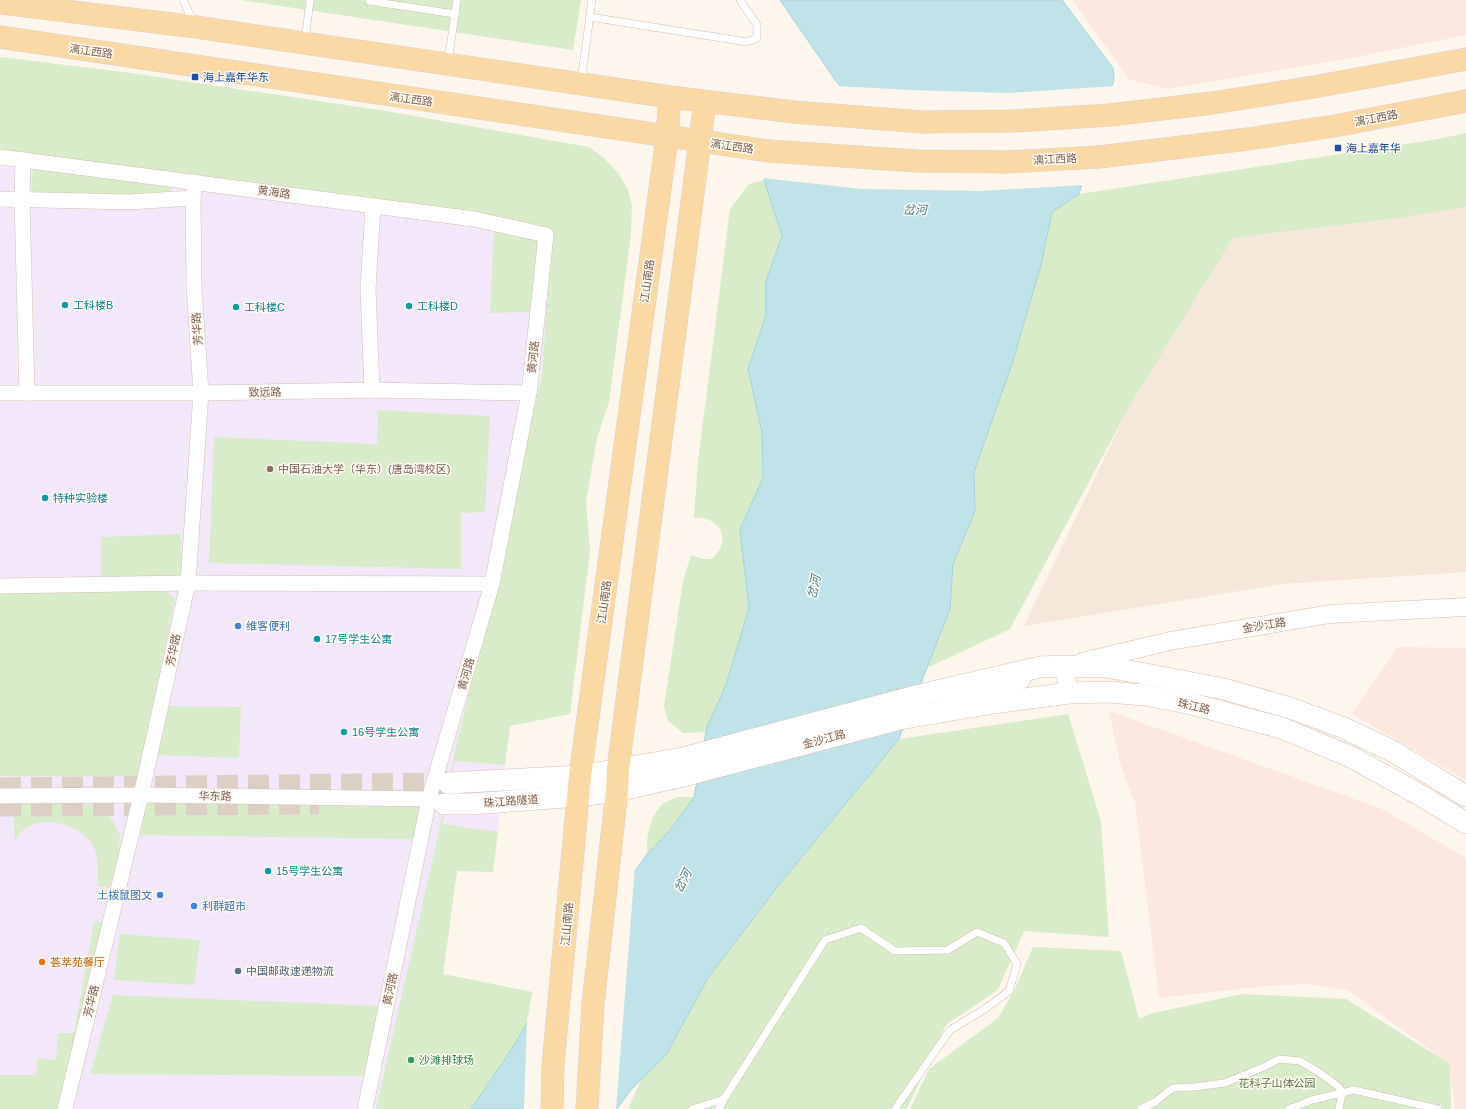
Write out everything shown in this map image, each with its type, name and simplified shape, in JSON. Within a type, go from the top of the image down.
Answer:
[{"type":"main road","points":[[0,3],[196,27],[705,102],[794,112],[923,122],[1014,121],[1110,115],[1212,103],[1314,88],[1466,59]]},
{"type":"main road","name":"漓江西路","points":[[0,37],[700,142],[769,151],[917,161],[1006,162],[1099,157],[1326,128],[1466,101]]},
{"type":"main road","name":"江山南路","points":[[552,1109],[553,1065],[579,786],[667,137],[670,97]]},
{"type":"main road","points":[[588,1109],[593,1004],[617,791],[618,769],[705,102]]},
{"type":"main road","name":"金沙江路","points":[[579,786],[617,791],[683,767],[916,696],[1040,667],[1064,666]]},
{"type":"main road","name":"珠江路","points":[[1064,666],[1106,667],[1151,674],[1224,689],[1290,708],[1344,728],[1394,752],[1466,796]]},
{"type":"main road","name":"珠江路","points":[[900,719],[993,703],[1069,694],[1107,692],[1145,695],[1192,704],[1282,728],[1351,757],[1420,795],[1466,823]]},
{"type":"main road","name":"金沙江路","points":[[579,786],[618,769],[683,767],[900,719]]},
{"type":"main road","name":"珠江路隧道","points":[[448,783],[579,786]]},
{"type":"main road","name":"珠江路隧道","points":[[437,802],[471,804],[579,786]]},
{"type":"street","name":"黄海路","points":[[0,157],[474,219],[546,235]]},
{"type":"street","points":[[23,160],[22,199],[26,393]]},
{"type":"street","name":"芳华路","points":[[65,1109],[141,795],[188,583],[201,393],[194,285],[193,198],[195,182]]},
{"type":"street","points":[[0,199],[129,202],[193,198]]},
{"type":"street","points":[[372,390],[368,289],[373,206]]},
{"type":"street","name":"黄河路","points":[[365,1109],[437,802],[492,584],[530,393],[546,235]]},
{"type":"street","name":"致远路","points":[[0,394],[372,390],[530,393]]},
{"type":"street","points":[[0,586],[188,583],[492,584]]},
{"type":"street","name":"金沙江路","points":[[900,719],[1064,666],[1170,641],[1330,614],[1466,607]]},
{"type":"street","points":[[1064,666],[1069,694]]},
{"type":"street","name":"华东路","points":[[0,796],[141,795],[437,802]]},
{"type":"lane","points":[[183,0],[196,27]]},
{"type":"lane","points":[[304,43],[310,0]]},
{"type":"lane","points":[[448,64],[458,0]]},
{"type":"lane","points":[[581,84],[592,0]]},
{"type":"lane","points":[[590,17],[747,42],[757,38],[757,25],[740,0]]},
{"type":"lane","points":[[369,1],[455,14]]},
{"type":"lane","points":[[719,1109],[825,940],[861,928],[895,951],[948,950],[977,932],[1004,943],[1017,964],[1009,991],[985,1009],[950,1030],[895,1109]]},
{"type":"lane","points":[[1141,1109],[1155,1102],[1173,1088],[1225,1083],[1279,1059],[1300,1061],[1320,1073],[1340,1088],[1342,1093],[1339,1109]]},
{"type":"lane","points":[[1289,1109],[1312,1100],[1354,1090],[1438,1109]]},
{"type":"lane","points":[[692,1109],[724,1099]]},
{"type":"shaded area","points":[[1072,0],[1466,0],[1466,35],[1361,56],[1167,89],[1129,79]]},
{"type":"shaded area","name":"中国石油大学（华东）(唐岛湾校区)","points":[[0,117],[569,212],[493,872],[457,871],[443,974],[532,992],[527,1023],[511,1050],[471,1109],[0,1109]]},
{"type":"shaded area","points":[[1466,207],[1466,572],[1282,584],[1024,626],[1128,409],[1233,238],[1399,218]]},
{"type":"shaded area","points":[[1398,647],[1466,648],[1466,780],[1352,714]]},
{"type":"shaded area","points":[[1109,711],[1380,808],[1466,858],[1466,1109],[1455,1109],[1449,1064],[1348,990],[1310,984],[1266,986],[1159,998],[1135,804],[1120,763]]},
{"type":"green space","points":[[241,0],[581,0],[573,50]]},
{"type":"green space","points":[[0,57],[131,73],[386,111],[589,147],[604,158],[619,174],[628,190],[632,205],[631,234],[609,402],[597,438],[586,502],[590,551],[570,714],[510,726],[505,765],[455,761],[442,824],[498,832],[493,872],[457,871],[443,974],[532,992],[527,1023],[511,1050],[471,1109],[376,1109],[435,849],[453,761],[542,374],[552,236],[551,231],[540,226],[0,152]]},
{"type":"green space","points":[[1466,133],[1466,207],[1399,218],[1233,238],[1128,409],[1010,629],[927,668],[950,610],[953,564],[975,511],[974,472],[1012,364],[1041,265],[1052,212],[1079,194],[1438,139]]},
{"type":"green space","points":[[33,166],[172,185],[171,198],[31,193]]},
{"type":"green space","points":[[764,180],[782,236],[766,281],[766,315],[748,369],[762,433],[763,477],[740,530],[749,608],[726,685],[706,732],[683,733],[668,721],[664,706],[683,581],[691,555],[703,559],[712,559],[720,550],[723,540],[720,529],[716,524],[706,519],[694,518],[698,462],[730,209],[749,184]]},
{"type":"green space","points":[[494,228],[542,238],[532,312],[490,313]]},
{"type":"green space","points":[[378,410],[490,416],[485,512],[461,513],[461,569],[209,563],[214,437],[377,444]]},
{"type":"green space","points":[[181,534],[182,578],[101,582],[101,537]]},
{"type":"green space","points":[[164,590],[175,599],[138,776],[0,776],[0,592]]},
{"type":"green space","points":[[169,706],[241,707],[239,758],[158,755]]},
{"type":"green space","points":[[1068,714],[1101,821],[1109,937],[1024,931],[998,990],[946,1025],[907,1109],[628,1109],[640,1082],[666,1055],[708,978],[778,886],[899,739]]},
{"type":"green space","points":[[678,797],[694,797],[671,829],[647,854],[648,834],[655,814],[663,804]]},
{"type":"green space","points":[[13,801],[90,805],[106,812],[113,821],[120,835],[119,855],[109,888],[98,886],[98,864],[95,849],[85,836],[75,829],[64,824],[40,822],[29,826],[21,833],[15,843]]},
{"type":"green space","points":[[147,801],[422,805],[414,839],[140,835]]},
{"type":"green space","points":[[94,921],[105,923],[61,1109],[0,1109],[0,1075],[36,1075],[38,1058],[56,1060],[58,1033],[74,1033]]},
{"type":"green space","points":[[120,934],[200,940],[194,985],[114,980]]},
{"type":"green space","name":"花科子山体公园","points":[[1033,947],[1121,951],[1139,1019],[1149,1014],[1242,994],[1346,999],[1450,1064],[1451,1109],[910,1109],[929,1069],[998,1018],[1014,991]]},
{"type":"green space","points":[[113,995],[379,1006],[366,1076],[90,1074]]},
{"type":"water","name":"岔河","points":[[780,0],[1062,0],[1113,68],[1114,79],[1079,194],[1052,212],[1041,265],[1012,364],[974,472],[975,511],[953,564],[950,609],[899,739],[778,886],[708,978],[666,1055],[630,1091],[617,1109],[471,1109],[511,1050],[527,1023],[647,854],[671,829],[694,797],[707,727],[726,685],[749,608],[740,530],[763,477],[762,433],[748,369],[766,315],[766,281],[782,236],[764,180],[840,87]]},
{"type":"pier","points":[[837,86],[1009,93],[1114,86],[1084,185],[981,191],[862,189],[763,178]]},
{"type":"pier","points":[[635,867],[616,1109],[524,1109],[527,1019]]},
{"type":"tunnel","points":[[0,788],[448,783]]},
{"type":"tunnel","points":[[0,806],[319,804]]},
{"type":"place","name":"海上嘉年华东","points":[[195,77]]},
{"type":"place","name":"海上嘉年华","points":[[1338,148]]},
{"type":"place","name":"工科楼B","points":[[65,305]]},
{"type":"place","name":"工科楼D","points":[[409,306]]},
{"type":"place","name":"工科楼C","points":[[236,307]]},
{"type":"place","name":"中国石油大学（华东）(唐岛湾校区)","points":[[270,469]]},
{"type":"place","name":"特种实验楼","points":[[45,498]]},
{"type":"place","name":"维客便利","points":[[238,626]]},
{"type":"place","name":"17号学生公寓","points":[[317,639]]},
{"type":"place","name":"16号学生公寓","points":[[344,732]]},
{"type":"place","name":"15号学生公寓","points":[[268,871]]},
{"type":"place","name":"土拨鼠图文","points":[[160,895]]},
{"type":"place","name":"利群超市","points":[[194,906]]},
{"type":"place","name":"荟萃苑餐厅","points":[[42,962]]},
{"type":"place","name":"中国邮政速递物流","points":[[238,971]]},
{"type":"place","name":"沙滩排球场","points":[[411,1060]]}]
